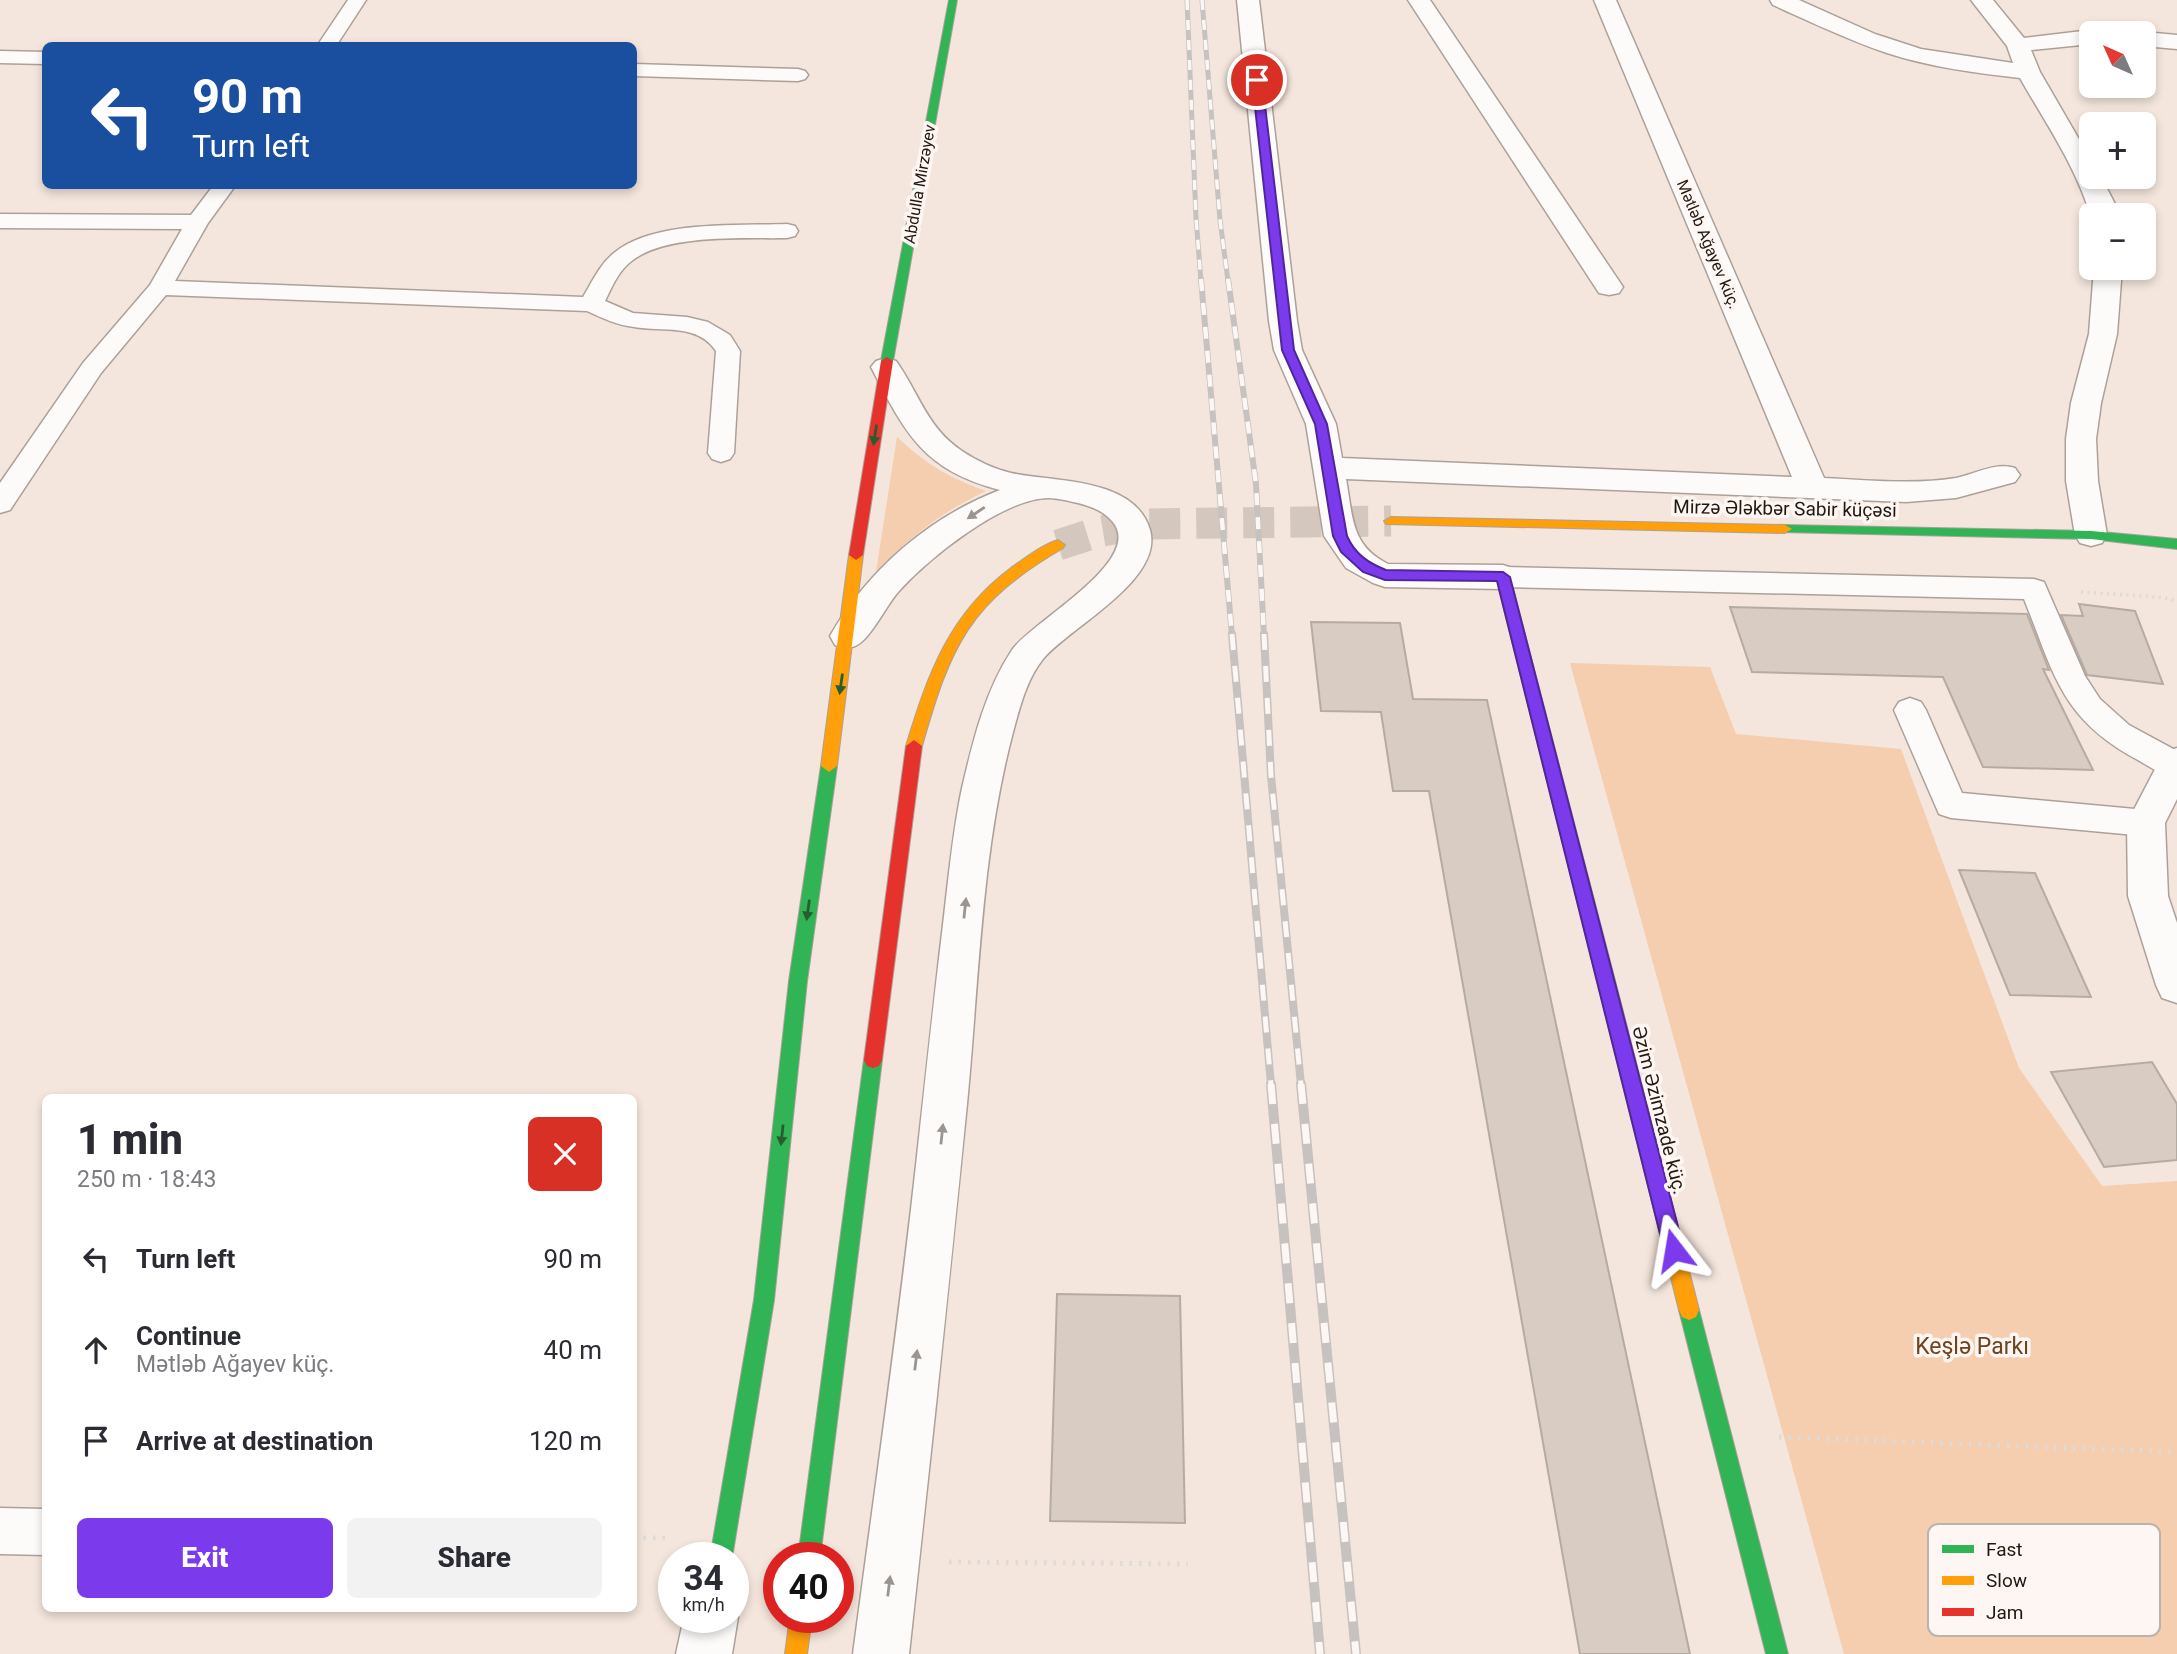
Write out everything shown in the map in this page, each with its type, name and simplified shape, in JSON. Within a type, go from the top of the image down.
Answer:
[{"type":"street","name":"Abdulla Mirzəyev","points":[[724,1542],[764,1300],[798,981],[848,636],[858,541],[886,367],[953,0]]},
{"type":"street","points":[[1248,0],[1286,340],[1321,424],[1340,536],[1348,552],[1367,568],[1385,575],[1503,577]]},
{"type":"street","points":[[1419,0],[1609,287]]},
{"type":"street","name":"Mətləb Ağayev küç.","points":[[1605,0],[1812,488]]},
{"type":"street","points":[[1781,0],[1880,43],[1921,55],[2028,72]]},
{"type":"street","points":[[1982,0],[2018,45],[2028,72],[2102,203]]},
{"type":"street","points":[[2018,45],[2079,38]]},
{"type":"street","points":[[2156,40],[2177,42]]},
{"type":"street","points":[[2091,535],[2082,481],[2081,439],[2086,403],[2103,334],[2107,280]]},
{"type":"street","points":[[881,1654],[935,1205],[973,823],[987,761],[1013,679],[1030,651],[1047,633],[1114,580],[1127,566],[1135,548],[1136,533],[1132,524],[1108,503],[1076,491],[1039,489],[1000,481],[975,471],[937,449],[917,425],[886,367]]},
{"type":"street","points":[[1330,468],[1906,492],[1956,488],[2004,475]]},
{"type":"street","points":[[848,636],[889,581],[927,546],[988,505],[1039,489]]},
{"type":"street","name":"Mirzə Ələkbər Sabir küçəsi","points":[[1391,521],[2091,535],[2177,544]]},
{"type":"street","points":[[811,1542],[914,748],[928,691],[954,634],[979,599],[1030,558],[1058,545]]},
{"type":"street","name":"Əzim Əzimzade küç.","points":[[1503,577],[1777,1654]]},
{"type":"street","points":[[2176,763],[2146,823],[2148,897],[2177,985]]},
{"type":"street","points":[[704,1654],[708,1633]]},
{"type":"street","points":[[796,1654],[799,1633]]},
{"type":"lane","points":[[329,42],[357,0]]},
{"type":"lane","points":[[0,57],[42,58]]},
{"type":"lane","points":[[637,70],[798,75]]},
{"type":"lane","points":[[0,504],[92,368],[160,288],[197,222],[222,189]]},
{"type":"lane","points":[[0,221],[197,222]]},
{"type":"lane","points":[[591,304],[621,258],[639,245],[671,238],[787,231]]},
{"type":"lane","points":[[160,288],[591,304],[629,319],[702,326],[723,339],[728,351],[721,453]]},
{"type":"lane","points":[[1503,577],[2035,589],[2078,691],[2085,701],[2100,719],[2130,740],[2176,763]]},
{"type":"lane","points":[[1910,710],[1951,805],[2146,823]]},
{"type":"lane","points":[[0,1531],[42,1532]]},
{"type":"path","points":[[2035,589],[2158,597],[2177,601]]},
{"type":"path","points":[[1826,1437],[2177,1451]]},
{"type":"path","points":[[892,1561],[1188,1564]]},
{"type":"green space","points":[[897,437],[938,469],[986,491],[927,526],[876,572]]},
{"type":"green space","name":"Keşlə Parkı","points":[[1570,663],[1710,667],[1736,734],[1901,749],[2019,1068],[2102,1186],[2177,1181],[2177,1654],[1844,1654]]},
{"type":"building","points":[[2079,604],[2135,611],[2163,684],[2087,675],[2061,615],[2083,616]]},
{"type":"building","points":[[1730,607],[2027,614],[2049,670],[2043,669],[2093,770],[1983,767],[1943,677],[1752,672]]},
{"type":"building","points":[[1311,622],[1400,623],[1413,699],[1487,700],[1690,1654],[1580,1654],[1429,791],[1393,791],[1381,712],[1321,711]]},
{"type":"building","points":[[1959,870],[2035,873],[2091,997],[2010,995]]},
{"type":"building","points":[[2152,1062],[2177,1104],[2177,1160],[2104,1167],[2051,1072]]},
{"type":"building","points":[[1057,1294],[1180,1296],[1185,1523],[1050,1521]]},
{"type":"tunnel","points":[[1058,545],[1102,531],[1144,524],[1391,521]]},
{"type":"railway","points":[[1187,0],[1201,281]]},
{"type":"railway","points":[[1202,0],[1220,220],[1228,281]]},
{"type":"railway","points":[[1201,279],[1232,636]]},
{"type":"railway","points":[[1228,279],[1256,484],[1264,636]]},
{"type":"railway","points":[[1232,634],[1271,1085]]},
{"type":"railway","points":[[1264,634],[1271,776],[1301,1085]]},
{"type":"railway","points":[[1271,1084],[1320,1654]]},
{"type":"railway","points":[[1301,1084],[1356,1654]]},
{"type":"traffic: fast","points":[[887,361],[953,0]]},
{"type":"traffic: fast","points":[[1785,529],[2091,535],[2177,544]]},
{"type":"traffic: fast","points":[[1503,577],[1611,1000]]},
{"type":"traffic: fast","points":[[724,1542],[764,1300],[798,981],[829,766]]},
{"type":"traffic: fast","points":[[811,1542],[873,1060]]},
{"type":"traffic: fast","points":[[1689,1310],[1777,1654]]},
{"type":"traffic: slow","points":[[1391,521],[1785,529]]},
{"type":"traffic: slow","points":[[914,746],[935,680],[961,627],[978,604],[999,584],[1058,545]]},
{"type":"traffic: slow","points":[[829,766],[856,555]]},
{"type":"traffic: slow","points":[[1611,1000],[1689,1310]]},
{"type":"traffic: slow","points":[[796,1654],[799,1633]]},
{"type":"traffic: jam","points":[[856,555],[887,361]]},
{"type":"traffic: jam","points":[[873,1060],[914,746]]},
{"type":"route","points":[[1257,80],[1288,350],[1321,424],[1340,536],[1348,552],[1367,568],[1385,575],[1503,577],[1674,1250]]}]
